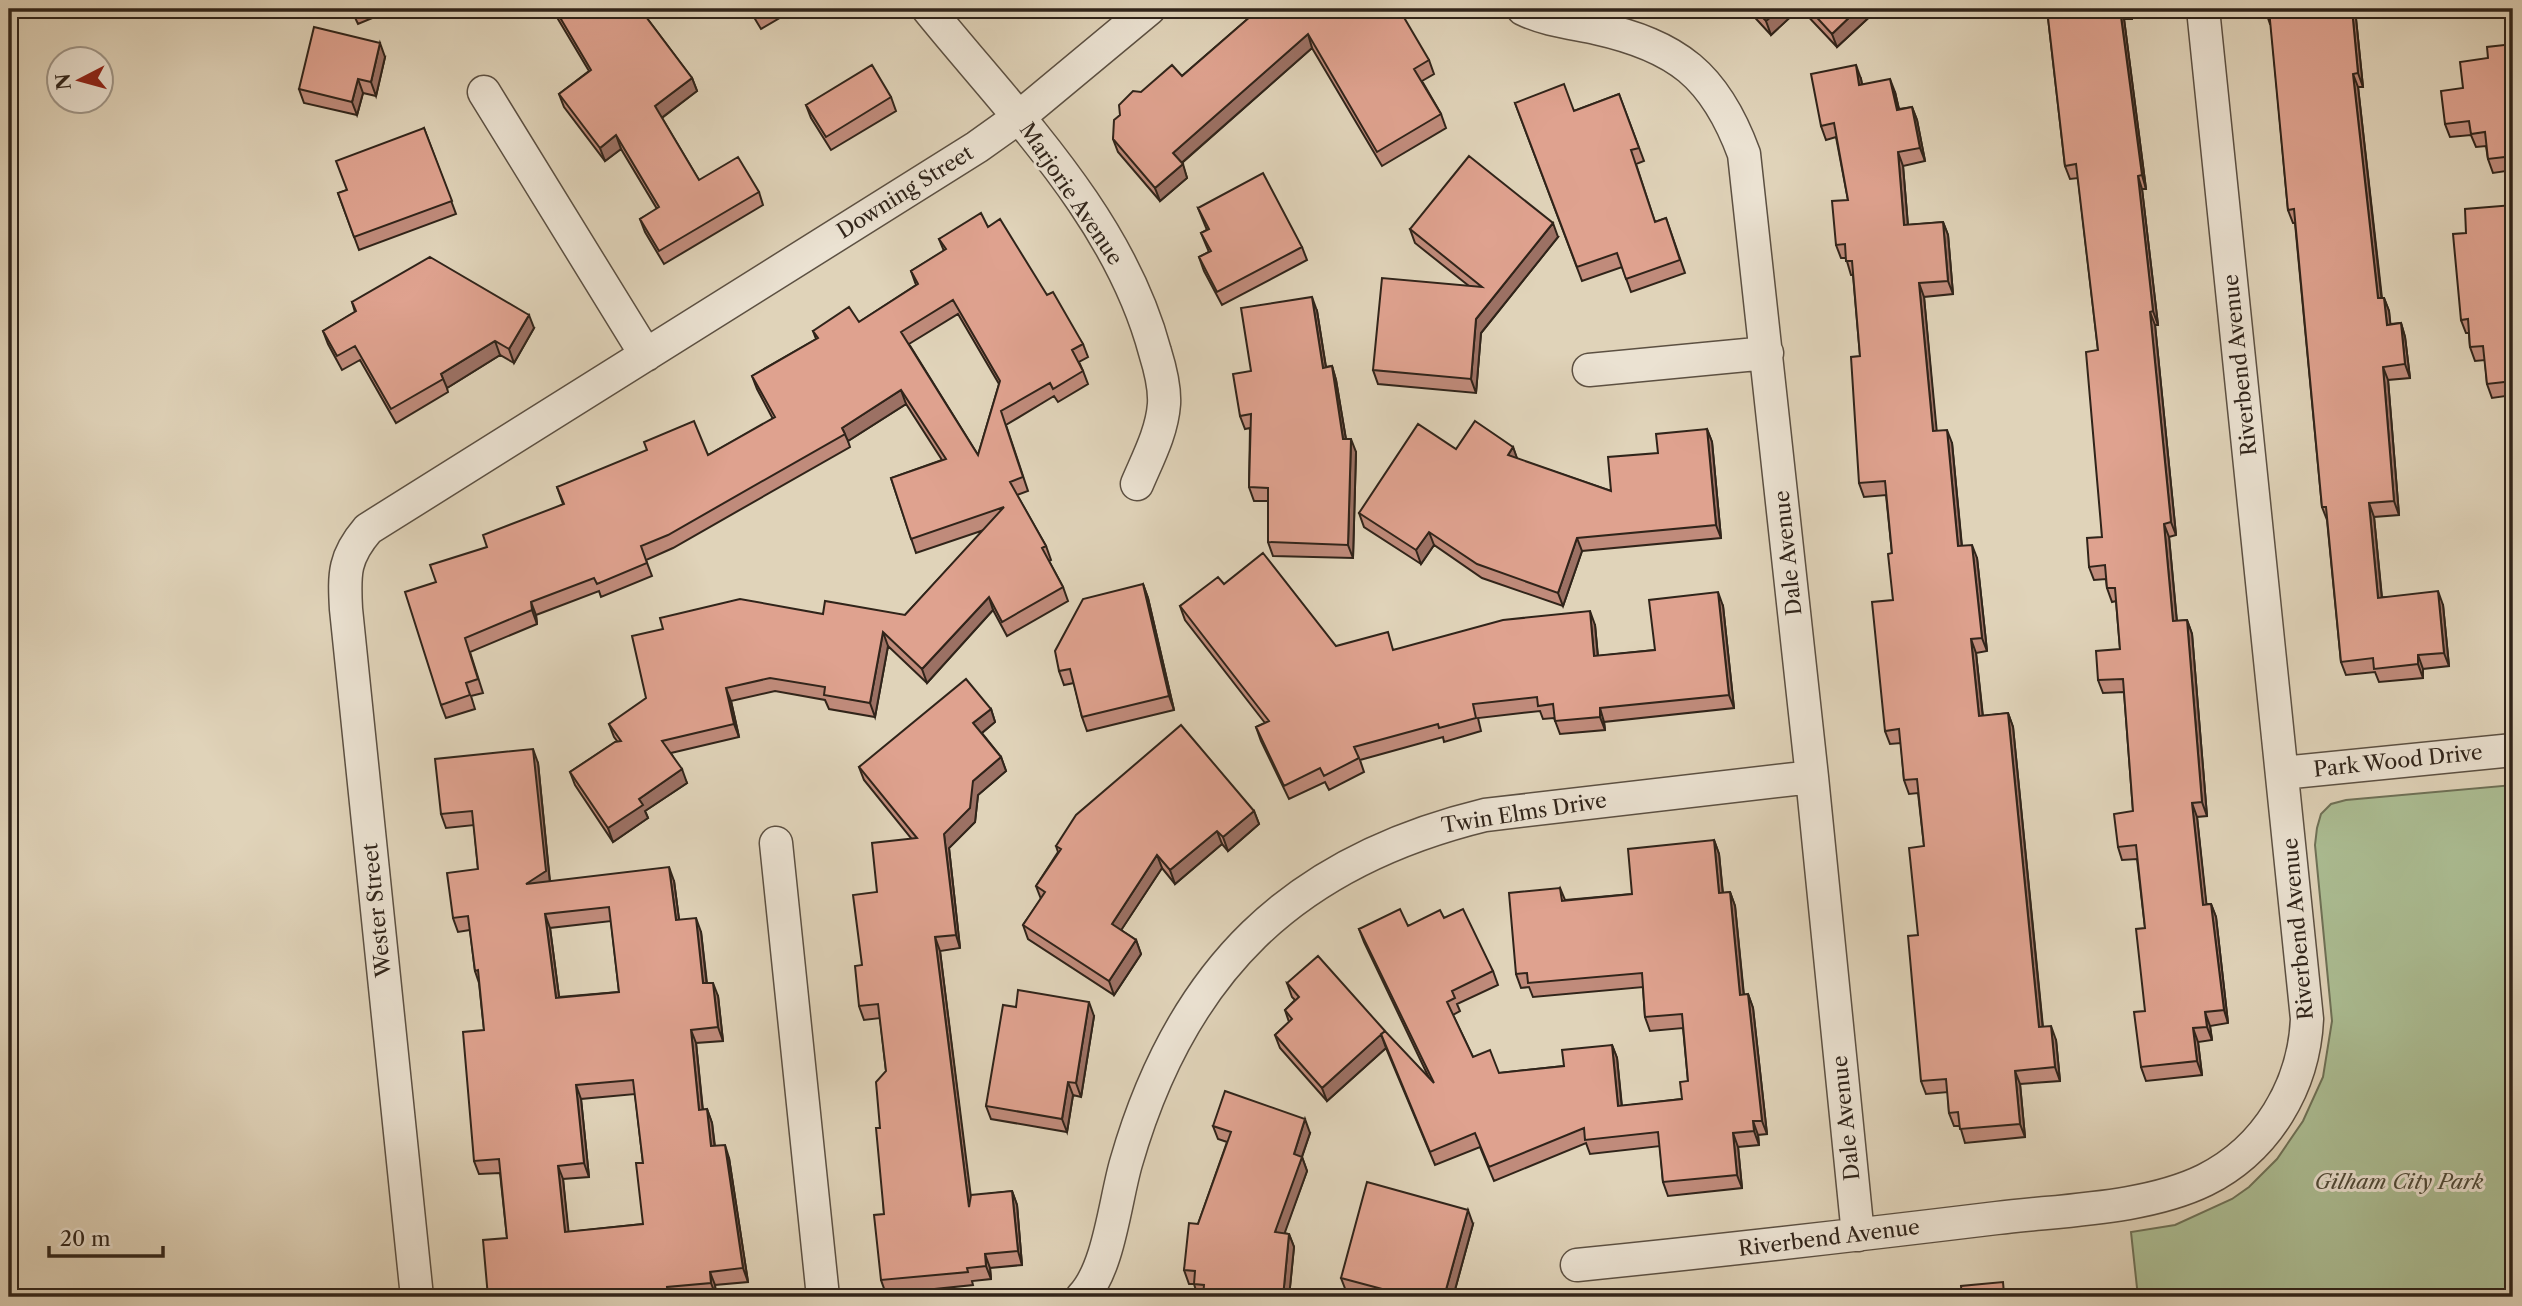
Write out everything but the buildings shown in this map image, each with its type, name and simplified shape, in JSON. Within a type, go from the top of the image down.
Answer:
[{"type":"street","name":"Marjorie Avenue","points":[[928,9],[1019,117],[1074,190],[1110,245],[1148,323],[1160,370],[1164,402],[1158,436],[1137,484]]},
{"type":"street","name":"Downing Street","points":[[368,529],[977,147],[1019,117],[1149,9]]},
{"type":"street","name":"Dale Avenue","points":[[1523,9],[1646,43],[1682,61],[1709,85],[1731,117],[1744,154],[1812,777],[1858,1235]]},
{"type":"street","name":"Riverbend Avenue","points":[[1577,1265],[1858,1235],[2154,1197],[2207,1180],[2260,1138],[2288,1097],[2306,1048],[2307,1019],[2203,9]]},
{"type":"street","points":[[484,92],[646,355]]},
{"type":"street","points":[[1589,370],[1767,353]]},
{"type":"street","name":"Wester Street","points":[[368,529],[346,562],[346,609],[416,1297]]},
{"type":"street","name":"Park Wood Drive","points":[[2283,773],[2513,750]]},
{"type":"street","name":"Twin Elms Drive","points":[[1082,1297],[1089,1290],[1100,1265],[1143,1110],[1162,1063],[1190,1011],[1223,967],[1263,923],[1315,884],[1367,854],[1432,828],[1485,815],[1812,777]]},
{"type":"street","points":[[776,843],[823,1297]]},
{"type":"green space","name":"Gilham City Park","points":[[2513,785],[2513,1297],[2138,1297],[2131,1232],[2175,1225],[2232,1199],[2249,1187],[2277,1159],[2303,1121],[2323,1077],[2332,1021],[2315,845],[2321,814],[2331,804],[2346,800]]}]
